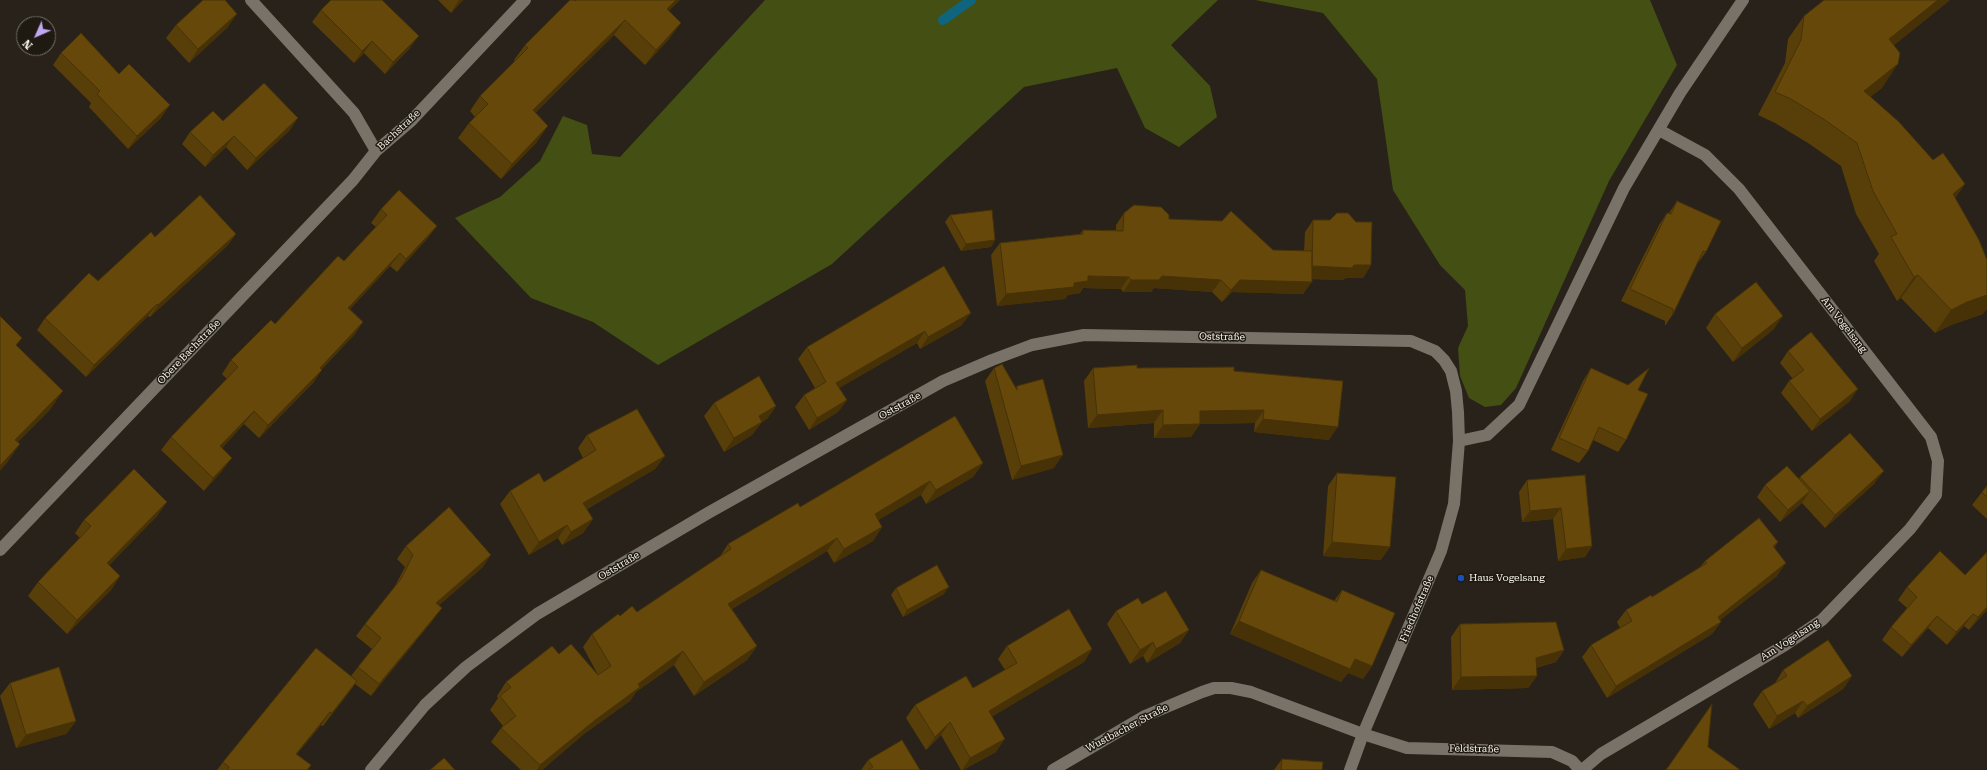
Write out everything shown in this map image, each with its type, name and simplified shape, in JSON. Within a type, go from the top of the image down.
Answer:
[{"type":"street","name":"Bachstraße","points":[[252,0],[354,113],[376,151],[411,121],[525,0]]},
{"type":"street","points":[[1459,441],[1488,435],[1519,405],[1624,188],[1660,130],[1680,93],[1743,0]]},
{"type":"street","name":"Am Vogelsang","points":[[1581,770],[1601,754],[1785,645],[1822,620],[1910,529],[1936,495],[1938,460],[1931,437],[1739,189],[1705,155],[1660,130]]},
{"type":"street","name":"Obere Bachstraße","points":[[0,550],[353,180],[376,151]]},
{"type":"street","name":"Oststraße","points":[[371,770],[425,705],[466,667],[537,614],[708,513],[943,381],[1032,345],[1084,335],[1411,341],[1435,351],[1444,360],[1451,371],[1456,391],[1459,441]]},
{"type":"street","name":"Friedhofstraße","points":[[1350,770],[1363,734],[1441,552],[1454,504],[1459,441]]},
{"type":"street","name":"Wustbacher Straße","points":[[1053,770],[1145,716],[1214,688],[1231,688],[1251,692],[1363,734]]},
{"type":"street","name":"Feldstraße","points":[[1363,734],[1407,748],[1552,752],[1572,761],[1581,770]]},
{"type":"green space","points":[[765,0],[1218,0],[1171,45],[1210,86],[1217,117],[1179,147],[1145,128],[1117,68],[1024,87],[832,264],[658,365],[593,322],[531,298],[455,218],[500,197],[540,161],[563,116],[587,125],[592,154],[620,157]]},
{"type":"green space","points":[[1255,0],[1650,0],[1677,65],[1609,181],[1516,388],[1501,405],[1485,407],[1469,398],[1460,376],[1458,348],[1468,326],[1465,290],[1440,265],[1393,190],[1377,79],[1323,13]]},
{"type":"building","points":[[203,0],[225,0],[237,14],[198,49],[176,25]]},
{"type":"building","points":[[331,0],[382,0],[419,36],[393,62],[372,41],[362,51],[321,10]]},
{"type":"building","points":[[570,0],[676,0],[667,9],[681,23],[656,50],[625,20],[533,110],[548,126],[512,164],[469,123],[488,104],[480,96],[528,48],[525,45]]},
{"type":"building","points":[[1824,0],[1938,0],[1889,39],[1900,53],[1898,64],[1864,91],[1899,122],[1933,160],[1943,153],[1965,184],[1953,194],[1979,240],[1987,260],[1987,295],[1967,302],[1951,310],[1918,275],[1914,277],[1891,237],[1897,234],[1873,191],[1857,143],[1825,120],[1791,99],[1775,92],[1801,40],[1804,16]]},
{"type":"building","points":[[81,33],[119,74],[129,64],[170,105],[137,136],[97,94],[100,91],[61,53]]},
{"type":"building","points":[[264,83],[298,118],[256,158],[234,136],[213,155],[190,132],[213,111],[223,121]]},
{"type":"building","points":[[399,190],[437,226],[406,259],[400,253],[348,308],[363,322],[320,368],[322,370],[268,425],[254,411],[220,446],[232,458],[213,478],[171,437],[238,367],[231,360],[271,320],[275,324],[338,256],[344,261],[387,215],[381,209]]},
{"type":"building","points":[[200,195],[236,234],[158,305],[157,304],[94,365],[45,318],[89,273],[98,281],[151,232],[155,237]]},
{"type":"building","points":[[1677,201],[1721,221],[1706,252],[1703,251],[1673,314],[1673,309],[1630,289],[1667,213],[1671,214]]},
{"type":"building","points":[[1134,205],[1161,207],[1169,215],[1169,219],[1222,221],[1231,211],[1273,250],[1312,251],[1312,282],[1240,280],[1231,290],[1221,280],[1162,276],[1159,280],[1131,280],[1129,277],[1088,276],[1088,281],[1074,283],[1074,287],[1006,294],[1000,243],[1083,234],[1083,230],[1123,231],[1124,213]]},
{"type":"building","points":[[992,210],[995,240],[966,244],[950,215]]},
{"type":"building","points":[[1337,213],[1348,213],[1356,222],[1372,222],[1371,265],[1354,265],[1352,268],[1312,266],[1313,220],[1330,220]]},
{"type":"building","points":[[944,266],[971,313],[928,337],[925,331],[836,383],[847,400],[817,418],[804,395],[826,382],[807,347]]},
{"type":"building","points":[[1756,282],[1783,316],[1742,348],[1715,314]]},
{"type":"building","points":[[0,316],[22,338],[16,345],[63,391],[15,440],[20,444],[0,466]]},
{"type":"building","points":[[1811,332],[1858,389],[1820,419],[1789,381],[1804,370],[1788,351]]},
{"type":"building","points":[[1002,364],[1017,390],[1017,386],[1043,379],[1063,455],[1021,466],[994,368]]},
{"type":"building","points":[[1137,365],[1137,368],[1234,367],[1234,371],[1343,381],[1338,427],[1263,419],[1264,410],[1200,411],[1200,424],[1163,425],[1163,410],[1097,415],[1093,368]]},
{"type":"building","points":[[1591,368],[1628,385],[1649,368],[1638,390],[1648,394],[1626,440],[1599,427],[1588,451],[1559,438]]},
{"type":"building","points":[[759,376],[776,406],[759,416],[762,422],[734,438],[714,403]]},
{"type":"building","points":[[637,409],[665,456],[583,503],[593,519],[571,532],[567,525],[539,542],[510,491],[539,473],[544,482],[596,450],[587,435]]},
{"type":"building","points":[[955,416],[983,463],[936,490],[930,481],[875,514],[882,527],[844,549],[837,538],[728,604],[757,646],[704,682],[683,651],[638,684],[640,687],[594,721],[540,765],[501,728],[516,716],[500,696],[511,687],[506,682],[552,646],[559,654],[571,644],[598,675],[611,666],[592,634],[618,614],[620,616],[632,606],[637,612],[731,549],[728,544],[798,503],[800,507]]},
{"type":"building","points":[[1850,433],[1884,471],[1835,515],[1800,477]]},
{"type":"building","points":[[1787,466],[1810,491],[1788,510],[1765,485]]},
{"type":"building","points":[[134,469],[167,502],[107,563],[120,576],[77,620],[38,582],[91,526],[84,520]]},
{"type":"building","points":[[1337,473],[1396,477],[1390,547],[1332,542]]},
{"type":"building","points":[[1585,475],[1592,546],[1566,549],[1561,508],[1530,511],[1527,480]]},
{"type":"building","points":[[1987,486],[1987,497],[1982,492]]},
{"type":"building","points":[[449,507],[491,555],[436,603],[442,608],[379,684],[358,667],[381,638],[365,624],[401,579],[413,555],[406,546]]},
{"type":"building","points":[[1759,518],[1778,542],[1773,546],[1786,563],[1718,617],[1721,622],[1616,686],[1591,645],[1632,621],[1626,610],[1651,595],[1652,597],[1707,563],[1705,561]]},
{"type":"building","points":[[1940,551],[1965,575],[1987,552],[1987,607],[1978,617],[1973,614],[1956,632],[1937,616],[1911,645],[1891,627],[1917,597],[1907,587]]},
{"type":"building","points":[[937,565],[949,587],[907,610],[896,588]]},
{"type":"building","points":[[1261,570],[1337,602],[1342,590],[1395,613],[1372,666],[1355,659],[1350,669],[1239,621]]},
{"type":"building","points":[[1166,591],[1189,630],[1156,649],[1153,642],[1140,650],[1116,611],[1138,598],[1142,604]]},
{"type":"building","points":[[1069,609],[1092,649],[989,711],[1005,739],[970,758],[950,722],[935,737],[915,705],[966,676],[973,688],[1017,663],[1007,646]]},
{"type":"building","points":[[1556,622],[1564,650],[1536,658],[1537,676],[1461,677],[1460,624]]},
{"type":"building","points":[[1828,640],[1852,676],[1807,706],[1803,701],[1777,716],[1762,691],[1787,676],[1783,670]]},
{"type":"building","points":[[316,648],[357,681],[332,713],[330,712],[296,754],[311,765],[307,770],[227,770],[229,767],[223,762]]},
{"type":"building","points":[[59,667],[76,721],[26,735],[10,683]]},
{"type":"building","points":[[1712,704],[1708,747],[1739,770],[1666,770]]},
{"type":"building","points":[[902,740],[920,770],[868,770],[873,767],[868,760]]},
{"type":"building","points":[[444,758],[455,770],[430,770]]},
{"type":"building","points":[[1282,759],[1323,762],[1322,770],[1281,770]]},
{"type":"waterway","points":[[943,20],[971,0]]},
{"type":"place","name":"Haus Vogelsang","points":[[1461,578]]}]
